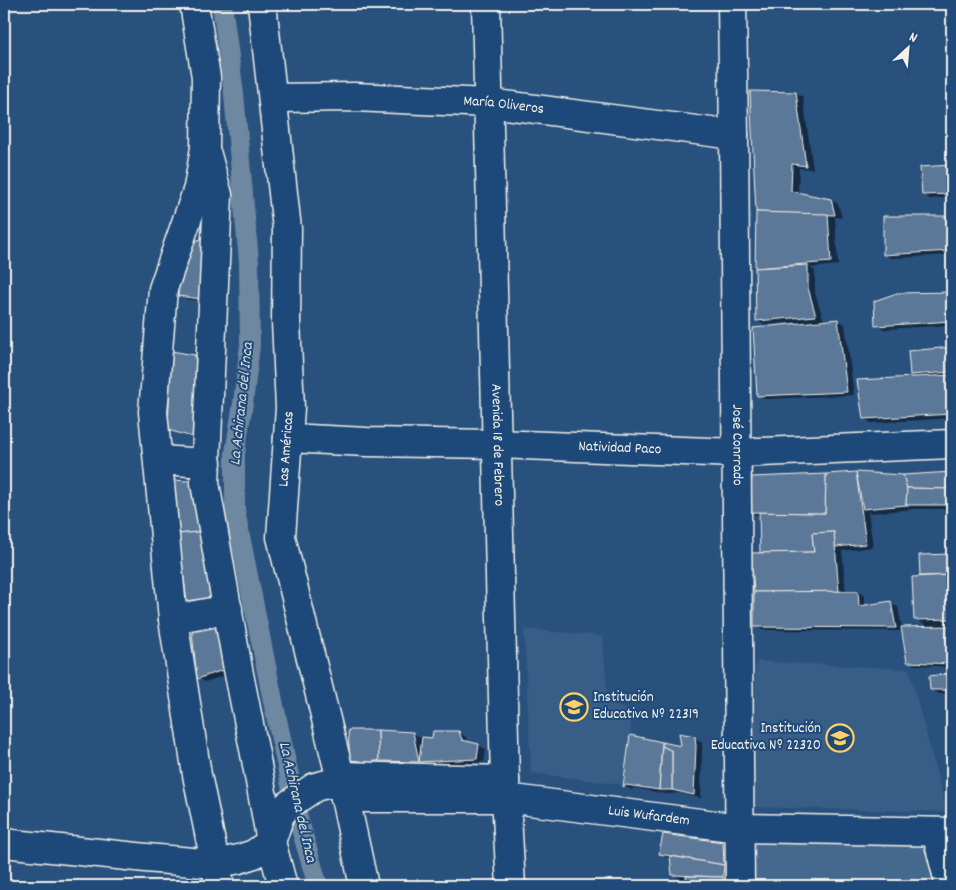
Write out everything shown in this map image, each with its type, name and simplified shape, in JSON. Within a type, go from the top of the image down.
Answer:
[{"type":"street","points":[[194,4],[206,77],[205,148],[198,188],[162,289],[153,412],[173,619],[197,775],[218,875]]},
{"type":"street","name":"Las Américas","points":[[262,4],[286,229],[286,321],[290,408],[281,537],[343,786],[364,886]]},
{"type":"street","name":"Avenida 18 de Febrero","points":[[486,4],[506,789],[511,886]]},
{"type":"street","name":"José Conrrado","points":[[732,4],[740,886]]},
{"type":"street","name":"María Oliveros","points":[[273,98],[354,97],[489,103],[734,135]]},
{"type":"street","points":[[205,148],[218,195],[205,483],[271,842],[284,886]]},
{"type":"street","name":"Natividad Paco","points":[[288,438],[736,453],[952,444]]},
{"type":"street","points":[[158,460],[207,463]]},
{"type":"street","points":[[173,619],[228,609]]},
{"type":"street","name":"Luis Wufardem","points":[[271,842],[280,815],[288,805],[315,788],[327,784],[343,786],[506,789],[739,828],[944,832]]},
{"type":"street","points":[[944,832],[950,886]]},
{"type":"street","points":[[218,875],[239,859],[254,854],[271,842]]},
{"type":"street","points":[[4,843],[146,858],[218,875]]},
{"type":"shaded area","name":"Institución Educativa Nº 22319","points":[[524,629],[603,636],[608,702],[632,712],[626,785],[531,773]]},
{"type":"shaded area","name":"Institución Educativa Nº 22320","points":[[756,661],[909,669],[947,812],[748,807]]},
{"type":"shaded area","points":[[753,841],[924,843],[936,886],[752,886]]},
{"type":"building","points":[[750,91],[796,92],[806,166],[792,164],[791,191],[831,199],[835,215],[756,212]]},
{"type":"building","points":[[952,165],[952,194],[922,195],[920,167]]},
{"type":"building","points":[[756,212],[828,214],[831,262],[755,268]]},
{"type":"building","points":[[883,216],[946,216],[950,251],[883,255]]},
{"type":"building","points":[[209,238],[209,300],[178,296],[179,275],[191,241]]},
{"type":"building","points":[[808,265],[808,288],[816,316],[756,321],[755,268]]},
{"type":"building","points":[[952,292],[952,321],[875,326],[874,301],[897,293]]},
{"type":"building","points":[[838,319],[847,392],[757,396],[753,328]]},
{"type":"building","points":[[952,347],[952,372],[910,375],[908,351]]},
{"type":"building","points":[[171,351],[195,355],[202,440],[168,430]]},
{"type":"building","points":[[952,375],[952,414],[863,419],[857,380]]},
{"type":"building","points":[[856,472],[903,475],[907,488],[906,505],[863,509]]},
{"type":"building","points":[[856,472],[866,544],[835,547],[834,532],[812,533],[814,552],[760,553],[759,512],[825,513],[826,474]]},
{"type":"building","points":[[952,472],[952,489],[907,488],[903,475]]},
{"type":"building","points":[[826,474],[825,513],[749,512],[752,477]]},
{"type":"building","points":[[173,480],[203,482],[207,531],[178,534]]},
{"type":"building","points":[[907,488],[952,489],[952,505],[906,505]]},
{"type":"building","points":[[207,531],[218,603],[187,602],[178,534]]},
{"type":"building","points":[[834,532],[839,592],[754,592],[751,553],[814,552],[812,533]]},
{"type":"building","points":[[952,554],[952,575],[920,576],[919,555]]},
{"type":"building","points":[[952,575],[952,619],[914,620],[912,577]]},
{"type":"building","points":[[858,591],[859,606],[891,601],[896,628],[754,627],[754,592]]},
{"type":"building","points":[[223,626],[229,668],[197,679],[192,632]]},
{"type":"building","points":[[952,626],[952,664],[907,662],[901,627]]},
{"type":"building","points":[[952,673],[952,690],[930,690],[929,676]]},
{"type":"building","points":[[348,730],[378,730],[379,761],[374,761],[377,768],[363,769],[360,761],[350,760]]},
{"type":"building","points":[[378,730],[413,732],[419,762],[379,761]]},
{"type":"building","points":[[433,731],[459,731],[462,740],[479,744],[477,759],[419,762],[422,737],[432,738]]},
{"type":"building","points":[[679,733],[695,736],[694,795],[672,790],[672,751],[662,746],[662,742],[681,746]]},
{"type":"building","points":[[630,735],[662,742],[659,790],[626,785],[623,787]]},
{"type":"building","points":[[662,746],[672,751],[672,790],[659,790]]},
{"type":"building","points":[[663,834],[723,842],[724,865],[659,854]]},
{"type":"building","points":[[670,856],[724,865],[723,877],[672,875]]},
{"type":"building","points":[[686,876],[723,877],[724,886],[687,886]]},
{"type":"waterway","name":"La Achirana del Inca","points":[[222,4],[234,94],[249,262],[250,345],[235,453],[235,511],[298,818],[318,886]]},
{"type":"place","name":"Institución Educativa Nº 22319","points":[[574,707]]},
{"type":"place","name":"Institución Educativa Nº 22320","points":[[840,738]]}]
